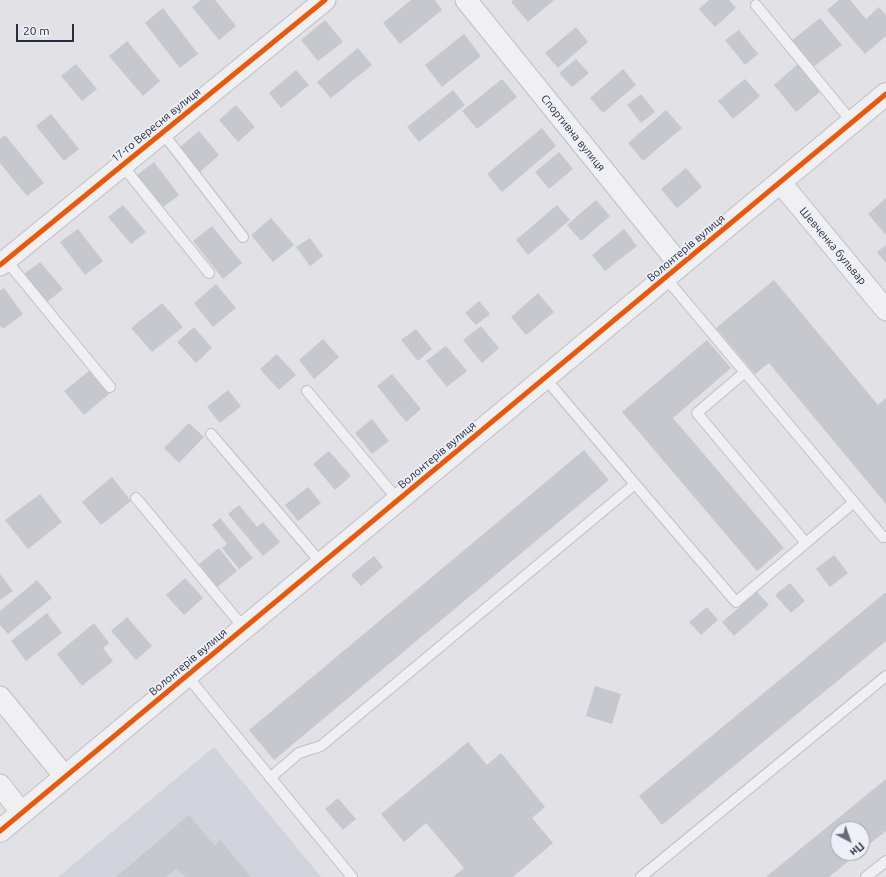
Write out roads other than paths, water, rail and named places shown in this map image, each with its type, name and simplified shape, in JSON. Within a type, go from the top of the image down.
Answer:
[{"type":"street","name":"17-го Вересня вулиця","points":[[3,262],[325,0]]},
{"type":"street","name":"Спортивна вулиця","points":[[466,0],[673,271]]},
{"type":"street","name":"Волонтерів вулиця","points":[[0,831],[886,94]]},
{"type":"street","name":"Шевченка бульвар","points":[[780,182],[886,310]]},
{"type":"street","points":[[0,697],[65,777]]},
{"type":"street","points":[[0,785],[22,812]]},
{"type":"lane","points":[[756,5],[852,122]]},
{"type":"lane","points":[[162,132],[243,237]]},
{"type":"lane","points":[[122,165],[209,273]]},
{"type":"lane","points":[[3,262],[110,387]]},
{"type":"lane","points":[[673,271],[745,372],[883,537],[886,537]]},
{"type":"lane","points":[[745,372],[697,413],[806,543]]},
{"type":"lane","points":[[545,378],[736,602],[854,502]]},
{"type":"lane","points":[[307,391],[398,500]]},
{"type":"lane","points":[[212,434],[322,564]]},
{"type":"lane","points":[[270,778],[299,753],[321,746],[635,484]]},
{"type":"lane","points":[[136,498],[244,628]]},
{"type":"lane","points":[[186,676],[352,877]]},
{"type":"lane","points":[[641,877],[886,676]]},
{"type":"lane","points":[[866,877],[886,861]]}]
